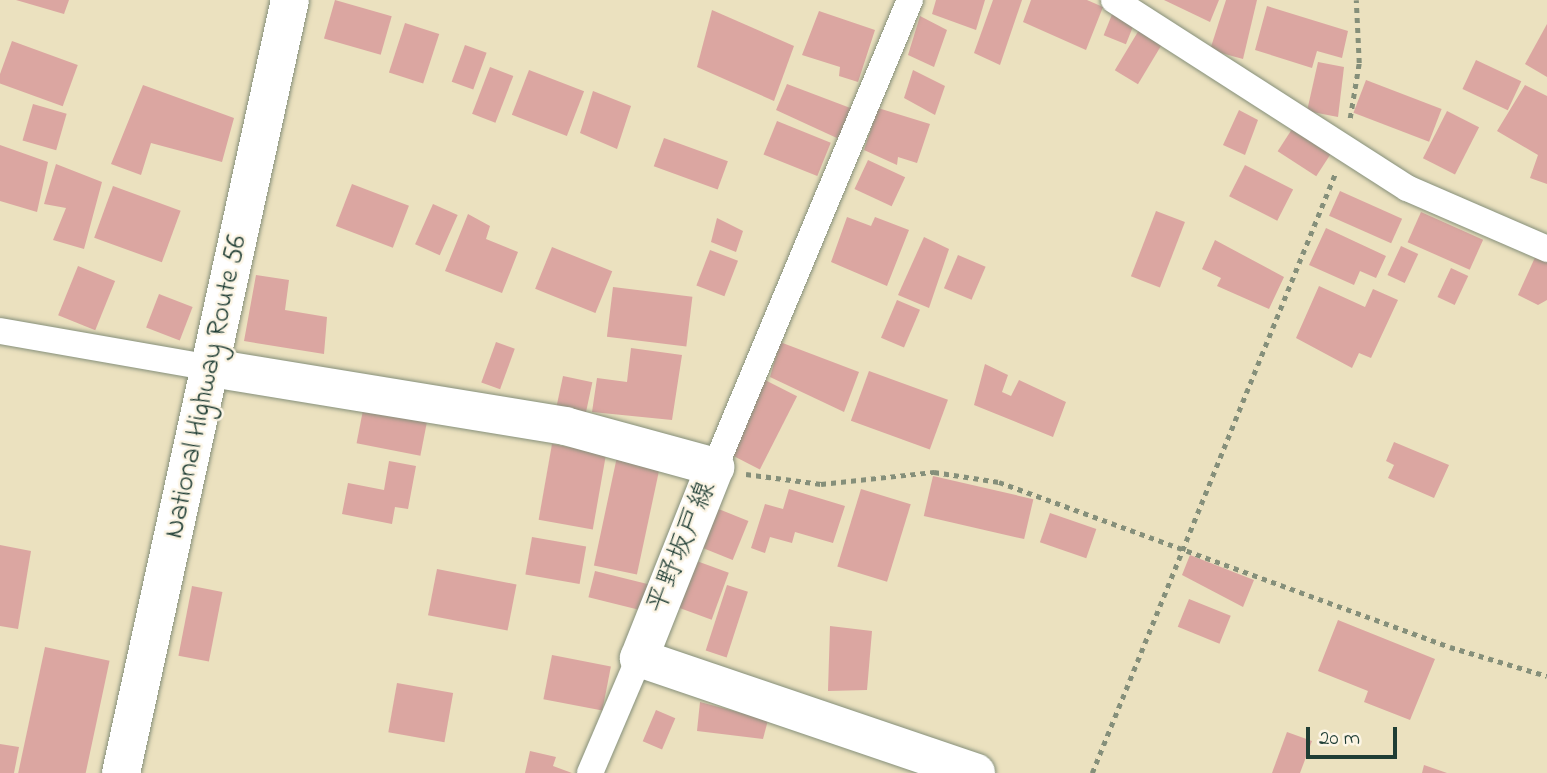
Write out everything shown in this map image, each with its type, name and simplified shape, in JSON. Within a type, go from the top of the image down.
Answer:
[{"type":"main road","name":"National Highway Route 56","points":[[121,773],[212,368],[290,0]]},
{"type":"main road","name":"平野坂戸線","points":[[212,368],[565,426],[715,467],[639,658]]},
{"type":"main road","points":[[639,658],[976,773]]},
{"type":"street","points":[[715,467],[910,0]]},
{"type":"street","points":[[1114,0],[1406,188],[1547,249]]},
{"type":"street","points":[[0,331],[212,368]]},
{"type":"street","points":[[590,773],[639,658]]},
{"type":"path","points":[[1092,773],[1181,548],[1345,150],[1359,64],[1356,0]]},
{"type":"path","points":[[715,467],[821,484],[934,472],[999,482],[1547,676]]},
{"type":"building","points":[[16,0],[69,0],[64,14]]},
{"type":"building","points":[[335,0],[392,16],[381,55],[324,38]]},
{"type":"building","points":[[936,0],[985,0],[976,30],[932,14]]},
{"type":"building","points":[[993,0],[1022,0],[1000,65],[974,53]]},
{"type":"building","points":[[1031,0],[1087,0],[1103,7],[1086,50],[1023,22]]},
{"type":"building","points":[[1164,0],[1219,0],[1210,22]]},
{"type":"building","points":[[1226,0],[1257,0],[1243,59],[1210,50]]},
{"type":"building","points":[[1267,6],[1348,31],[1342,58],[1317,51],[1312,68],[1255,50]]},
{"type":"building","points":[[712,10],[794,46],[774,101],[697,67]]},
{"type":"building","points":[[819,11],[875,30],[858,82],[839,76],[840,67],[802,55]]},
{"type":"building","points":[[1113,12],[1135,21],[1126,44],[1104,35]]},
{"type":"building","points":[[920,16],[947,30],[934,67],[908,55]]},
{"type":"building","points":[[405,23],[439,34],[423,84],[389,72]]},
{"type":"building","points":[[1547,24],[1547,77],[1525,64]]},
{"type":"building","points":[[1139,30],[1162,44],[1138,84],[1115,70]]},
{"type":"building","points":[[12,41],[78,65],[63,106],[0,83],[0,74]]},
{"type":"building","points":[[465,45],[487,53],[473,90],[452,82]]},
{"type":"building","points":[[1476,60],[1521,81],[1508,110],[1462,89]]},
{"type":"building","points":[[1318,62],[1344,67],[1338,117],[1307,111]]},
{"type":"building","points":[[490,67],[513,76],[495,123],[472,114]]},
{"type":"building","points":[[529,70],[584,91],[567,136],[512,115]]},
{"type":"building","points":[[913,70],[945,86],[935,115],[904,98]]},
{"type":"building","points":[[1366,80],[1442,109],[1429,142],[1353,113]]},
{"type":"building","points":[[787,84],[853,109],[839,139],[776,110]]},
{"type":"building","points":[[143,85],[234,118],[222,162],[151,143],[141,175],[111,164]]},
{"type":"building","points":[[1525,85],[1547,96],[1547,184],[1530,178],[1538,155],[1497,131]]},
{"type":"building","points":[[593,91],[631,106],[617,149],[580,133]]},
{"type":"building","points":[[33,104],[67,114],[56,150],[23,141]]},
{"type":"building","points":[[878,108],[930,124],[917,163],[898,157],[897,165],[864,150]]},
{"type":"building","points":[[1239,110],[1258,120],[1245,155],[1223,145]]},
{"type":"building","points":[[1447,111],[1479,127],[1455,175],[1423,158]]},
{"type":"building","points":[[777,121],[831,143],[817,176],[764,154]]},
{"type":"building","points":[[1294,126],[1333,151],[1316,176],[1278,151]]},
{"type":"building","points":[[664,138],[728,161],[718,189],[654,166]]},
{"type":"building","points":[[0,145],[48,162],[37,212],[0,201]]},
{"type":"building","points":[[868,160],[905,177],[892,206],[854,189]]},
{"type":"building","points":[[56,164],[102,182],[84,249],[53,240],[66,208],[44,204]]},
{"type":"building","points":[[1245,165],[1293,190],[1277,221],[1229,196]]},
{"type":"building","points":[[352,184],[409,206],[393,248],[336,226]]},
{"type":"building","points":[[113,186],[181,211],[162,262],[94,238]]},
{"type":"building","points":[[1340,191],[1402,219],[1391,243],[1329,216]]},
{"type":"building","points":[[433,204],[458,215],[440,255],[415,244]]},
{"type":"building","points":[[1156,211],[1185,222],[1160,287],[1131,276]]},
{"type":"building","points":[[1421,212],[1483,240],[1470,270],[1408,242]]},
{"type":"building","points":[[468,214],[490,226],[486,239],[518,252],[502,293],[445,271]]},
{"type":"building","points":[[847,217],[871,226],[875,217],[909,230],[887,286],[831,262]]},
{"type":"building","points":[[717,218],[743,231],[736,252],[711,242]]},
{"type":"building","points":[[1326,228],[1386,256],[1376,278],[1360,271],[1354,285],[1309,265]]},
{"type":"building","points":[[924,237],[949,249],[929,308],[898,295]]},
{"type":"building","points":[[1215,240],[1284,277],[1269,309],[1217,286],[1221,278],[1202,269]]},
{"type":"building","points":[[1401,246],[1418,254],[1405,283],[1387,275]]},
{"type":"building","points":[[552,247],[612,271],[595,313],[535,289]]},
{"type":"building","points":[[710,250],[738,261],[724,296],[696,285]]},
{"type":"building","points":[[1537,253],[1547,258],[1547,300],[1538,305],[1518,295]]},
{"type":"building","points":[[958,255],[986,267],[972,300],[944,288]]},
{"type":"building","points":[[78,266],[115,281],[95,330],[58,315]]},
{"type":"building","points":[[1451,268],[1468,276],[1455,305],[1437,297]]},
{"type":"building","points":[[256,275],[289,280],[285,310],[327,317],[324,354],[244,341]]},
{"type":"building","points":[[1319,286],[1365,307],[1373,289],[1398,300],[1371,358],[1359,353],[1352,368],[1296,338]]},
{"type":"building","points":[[613,287],[692,297],[686,346],[607,337]]},
{"type":"building","points":[[159,294],[193,307],[180,341],[146,328]]},
{"type":"building","points":[[897,300],[920,310],[904,348],[881,338]]},
{"type":"building","points":[[496,342],[515,349],[500,389],[481,382]]},
{"type":"building","points":[[780,342],[859,372],[844,412],[770,377]]},
{"type":"building","points":[[631,348],[682,355],[672,420],[592,412],[597,378],[627,382]]},
{"type":"building","points":[[985,364],[1008,375],[1002,392],[1011,396],[1019,380],[1066,402],[1053,437],[974,405]]},
{"type":"building","points":[[869,371],[948,400],[930,450],[851,421]]},
{"type":"building","points":[[563,376],[592,382],[584,419],[555,413]]},
{"type":"building","points":[[765,380],[797,396],[760,469],[728,453]]},
{"type":"building","points":[[364,405],[428,417],[420,456],[357,443]]},
{"type":"building","points":[[1394,442],[1449,465],[1434,498],[1388,478],[1394,465],[1386,461]]},
{"type":"building","points":[[552,444],[606,454],[593,529],[539,520]]},
{"type":"building","points":[[618,452],[661,461],[637,575],[594,565]]},
{"type":"building","points":[[389,461],[416,466],[408,509],[395,507],[392,524],[342,514],[348,483],[384,490]]},
{"type":"building","points":[[933,476],[1033,499],[1024,539],[924,516]]},
{"type":"building","points":[[789,489],[845,506],[833,543],[795,532],[792,543],[770,537],[765,553],[751,548],[765,504],[783,509]]},
{"type":"building","points":[[861,489],[911,504],[887,582],[837,566]]},
{"type":"building","points":[[716,508],[748,521],[733,560],[700,547]]},
{"type":"building","points":[[1050,513],[1096,529],[1086,558],[1040,542]]},
{"type":"building","points":[[532,537],[586,547],[580,584],[525,574]]},
{"type":"building","points":[[0,545],[31,551],[18,629],[0,626]]},
{"type":"building","points":[[1190,555],[1254,580],[1243,607],[1182,575]]},
{"type":"building","points":[[694,560],[729,573],[712,620],[677,607]]},
{"type":"building","points":[[437,569],[517,584],[508,631],[428,615]]},
{"type":"building","points":[[595,571],[648,584],[642,611],[588,597]]},
{"type":"building","points":[[727,585],[748,592],[727,657],[706,651]]},
{"type":"building","points":[[192,586],[222,592],[209,662],[178,656]]},
{"type":"building","points":[[1189,599],[1231,616],[1219,644],[1178,627]]},
{"type":"building","points":[[1338,620],[1435,659],[1410,720],[1364,702],[1368,691],[1318,671]]},
{"type":"building","points":[[830,626],[872,631],[867,690],[828,691]]},
{"type":"building","points":[[45,647],[110,661],[86,773],[18,773]]},
{"type":"building","points":[[552,655],[611,666],[602,711],[543,699]]},
{"type":"building","points":[[397,683],[453,693],[444,742],[388,732]]},
{"type":"building","points":[[700,702],[768,720],[763,739],[697,731]]},
{"type":"building","points":[[656,710],[675,718],[662,750],[643,741]]},
{"type":"building","points":[[1287,732],[1312,741],[1300,773],[1272,773]]},
{"type":"building","points":[[0,744],[19,747],[14,773],[0,773]]},
{"type":"building","points":[[530,751],[556,757],[553,766],[572,773],[525,773]]},
{"type":"building","points":[[1424,765],[1447,773],[1422,773]]}]
